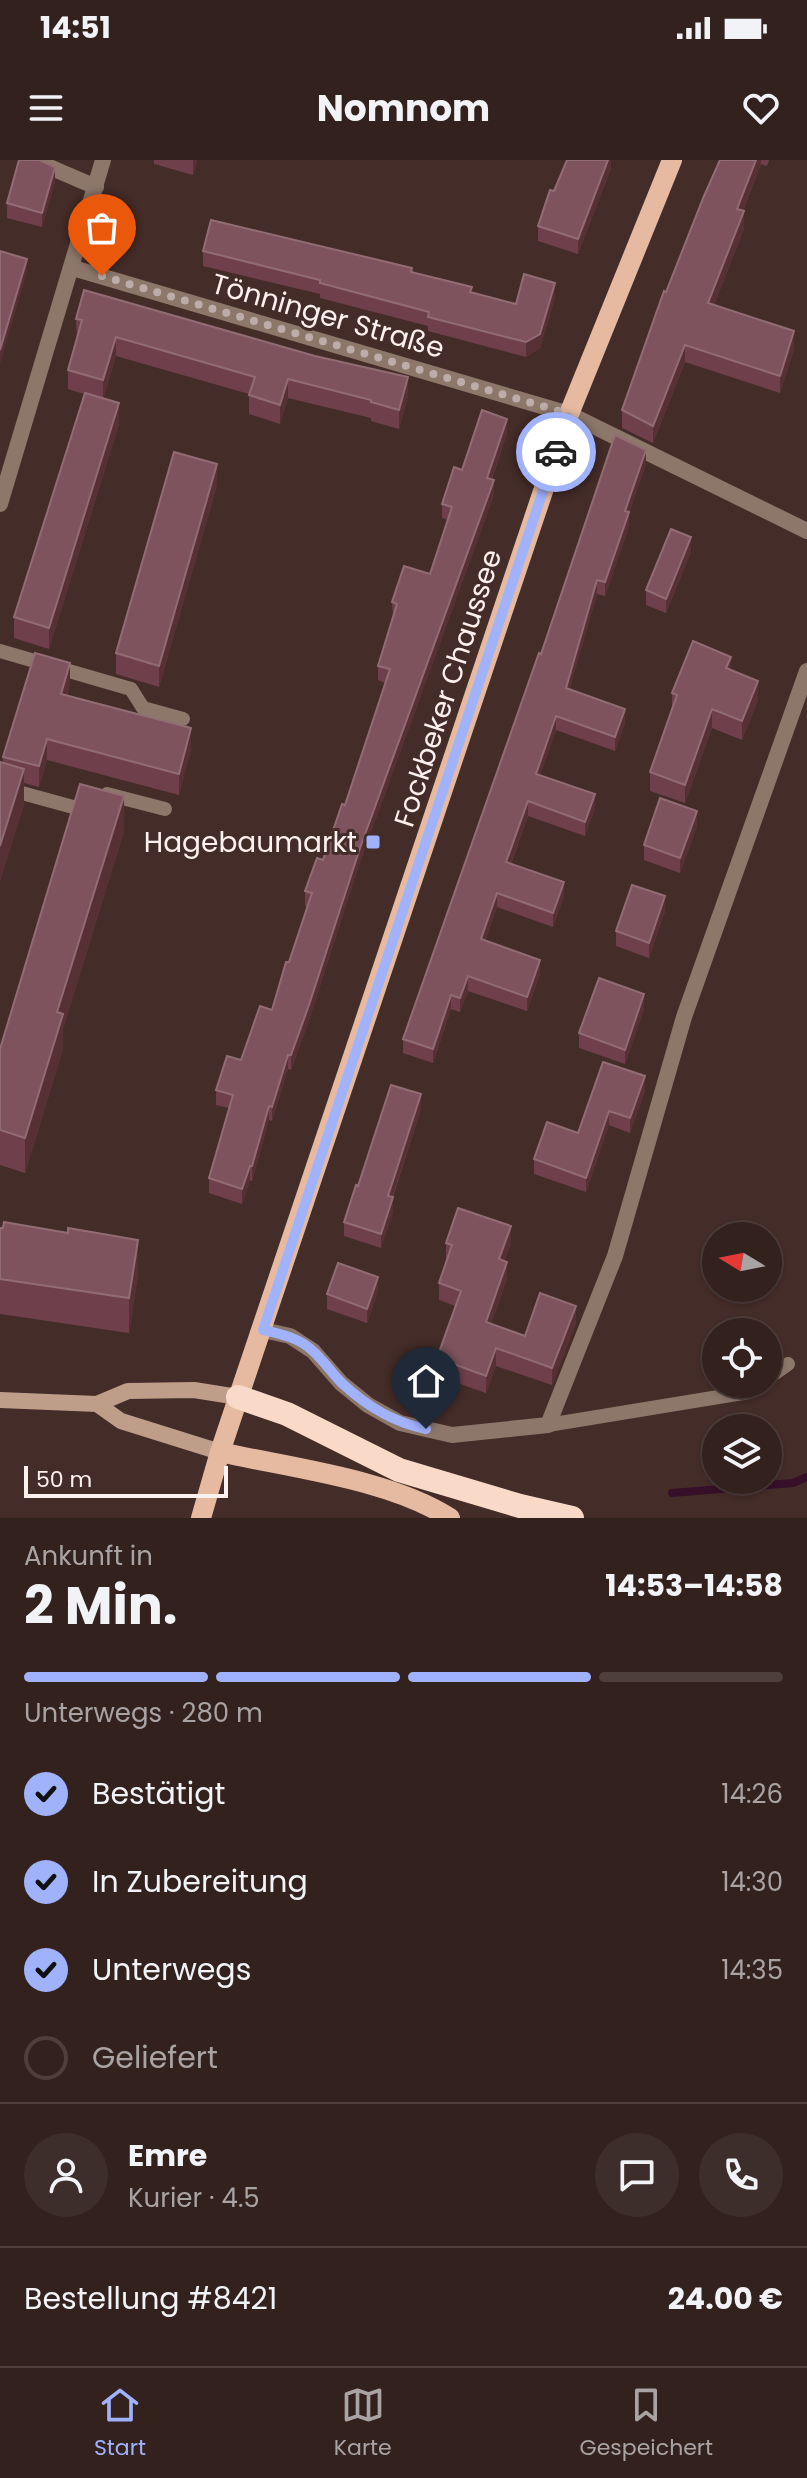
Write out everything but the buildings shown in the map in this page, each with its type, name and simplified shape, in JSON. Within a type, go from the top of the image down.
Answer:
[{"type":"highway","points":[[238,1397],[287,1414],[399,1470],[572,1518]]},
{"type":"main road","name":"Fockbeker Chaussee","points":[[201,1518],[238,1397],[569,414],[672,160]]},
{"type":"main road","points":[[220,1452],[342,1478],[408,1497],[450,1518]]},
{"type":"street","points":[[33,160],[96,187]]},
{"type":"street","points":[[0,504],[103,160]]},
{"type":"street","name":"Tönninger Straße","points":[[73,268],[569,414],[807,531]]},
{"type":"street","points":[[263,1330],[290,1336],[313,1351],[341,1383],[368,1405],[400,1423],[452,1435],[548,1425],[615,1256],[684,1017],[807,671]]},
{"type":"street","points":[[0,1400],[97,1404],[128,1391],[194,1390],[238,1397]]},
{"type":"street","points":[[97,1404],[121,1421],[220,1452]]},
{"type":"lane","points":[[0,651],[131,689],[143,708],[183,719]]},
{"type":"lane","points":[[0,787],[84,810],[102,793],[165,809]]},
{"type":"lane","points":[[782,1368],[788,1364]]},
{"type":"lane","points":[[548,1425],[712,1398]]},
{"type":"waterway","points":[[672,1493],[793,1483],[807,1477]]},
{"type":"way so far","points":[[102,276],[569,414],[556,452]]},
{"type":"place","name":"Hagebaumarkt","points":[[373,842]]},
{"type":"route","points":[[426,1429],[400,1423],[368,1405],[341,1383],[313,1351],[290,1336],[263,1330],[556,452]]}]
